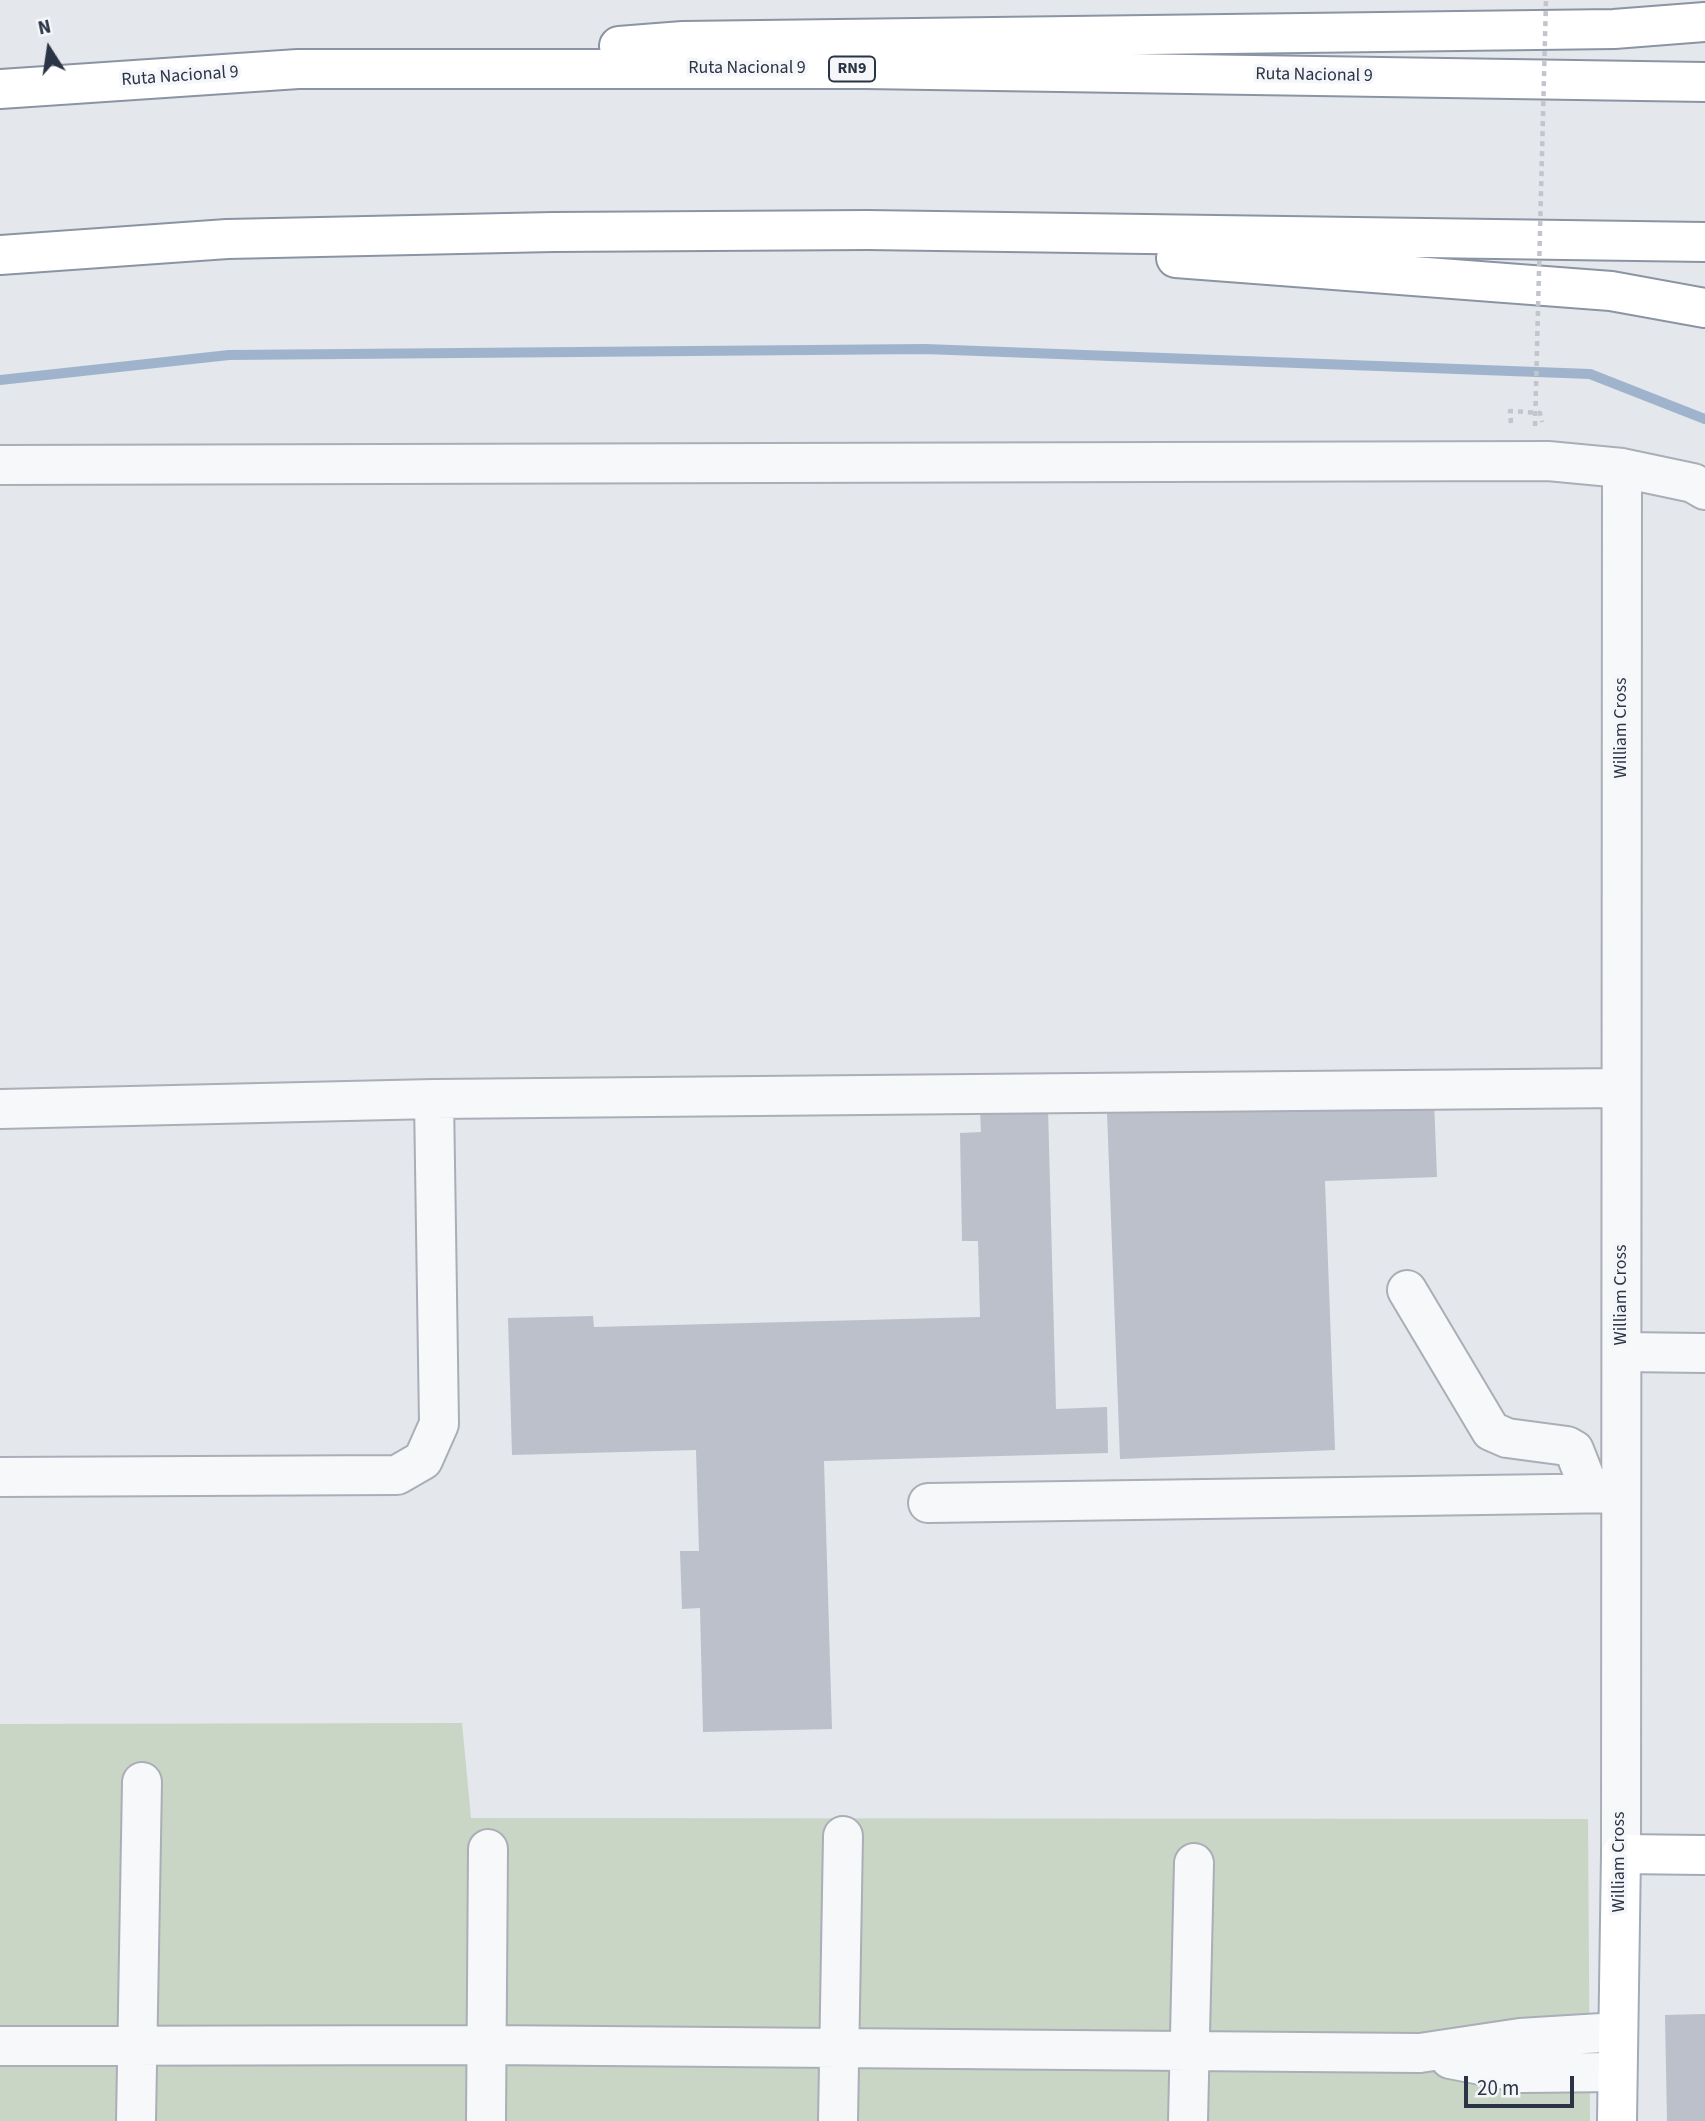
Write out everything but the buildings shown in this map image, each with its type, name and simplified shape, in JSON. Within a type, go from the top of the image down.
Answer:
[{"type":"main road","points":[[298,69],[683,41],[1615,29],[1705,22]]},
{"type":"main road","name":"Ruta Nacional 9","points":[[0,89],[298,69],[865,69],[1705,82]]},
{"type":"main road","points":[[867,230],[1148,256],[1611,291],[1705,308]]},
{"type":"main road","points":[[0,255],[227,239],[552,232],[867,230],[1705,242]]},
{"type":"main road","points":[[1620,1854],[1705,1855]]},
{"type":"main road","name":"William Cross","points":[[1617,2121],[1620,1854]]},
{"type":"street","points":[[0,465],[1548,461],[1622,468],[1693,483],[1705,490]]},
{"type":"street","name":"William Cross","points":[[1620,1854],[1606,1493],[1622,1352],[1622,468]]},
{"type":"street","points":[[0,1109],[434,1099],[1621,1088]]},
{"type":"street","points":[[0,1477],[397,1475],[423,1460],[439,1424],[434,1099]]},
{"type":"street","points":[[1407,1290],[1491,1431],[1507,1438],[1567,1446],[1574,1450],[1606,1493]]},
{"type":"street","points":[[1622,1352],[1705,1353]]},
{"type":"street","points":[[928,1503],[1606,1493]]},
{"type":"street","points":[[136,2121],[142,1782]]},
{"type":"street","points":[[838,2121],[843,1836]]},
{"type":"street","points":[[486,2121],[488,1849]]},
{"type":"street","points":[[1188,2121],[1194,1863]]},
{"type":"street","points":[[0,2046],[487,2045],[1420,2053],[1520,2038],[1618,2032]]},
{"type":"street","points":[[1420,2053],[1522,2073],[1617,2072]]},
{"type":"path","points":[[1540,413],[1510,411],[1511,424],[1535,426],[1546,0]]},
{"type":"green space","points":[[462,1723],[471,1818],[1588,1819],[1590,2121],[0,2121],[0,1724]]},
{"type":"waterway","points":[[0,380],[229,355],[925,349],[1590,374],[1705,419]]}]
